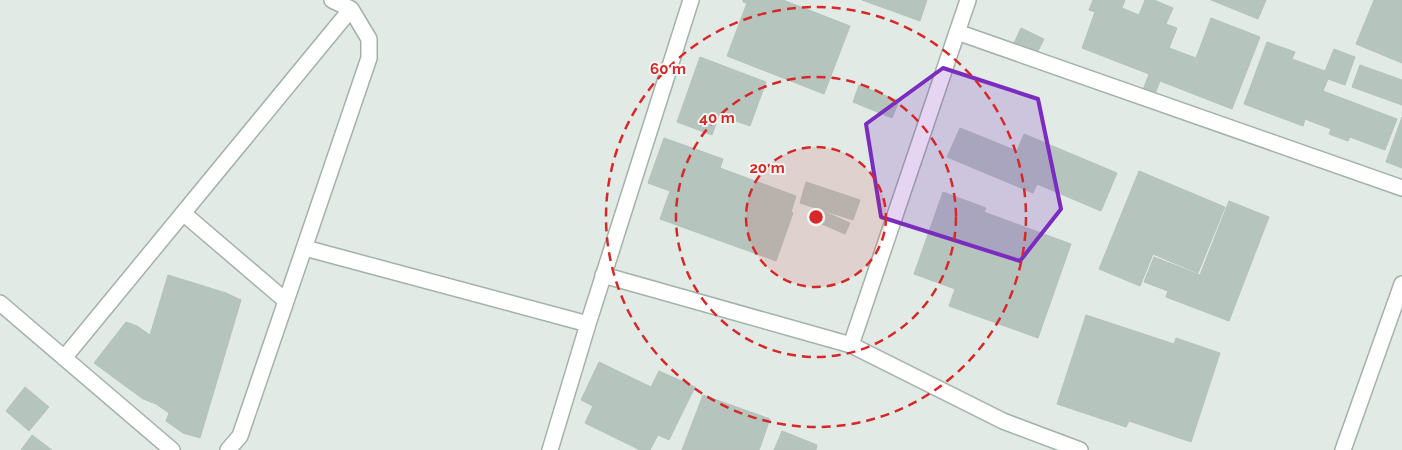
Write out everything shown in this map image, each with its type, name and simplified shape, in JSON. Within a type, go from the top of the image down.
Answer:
[{"type":"street","points":[[228,450],[240,436],[369,58],[369,39],[351,9],[332,0]]},
{"type":"street","points":[[550,450],[603,275],[691,0]]},
{"type":"street","points":[[851,345],[968,0]]},
{"type":"street","points":[[64,358],[351,9]]},
{"type":"street","points":[[958,32],[1402,188]]},
{"type":"street","points":[[183,213],[286,301]]},
{"type":"street","points":[[305,248],[588,324]]},
{"type":"street","points":[[603,275],[851,345],[1003,421],[1072,449]]},
{"type":"street","points":[[1343,450],[1402,284]]},
{"type":"street","points":[[0,303],[172,450]]},
{"type":"highlighted area","points":[[943,68],[1038,99],[1061,209],[1020,261],[881,217],[866,124]]},
{"type":"building","points":[[743,0],[783,0],[850,26],[824,94],[727,56],[747,3],[743,2]]},
{"type":"building","points":[[862,0],[927,0],[920,21]]},
{"type":"building","points":[[1093,0],[1125,0],[1122,8],[1139,15],[1145,0],[1154,0],[1173,8],[1166,24],[1177,28],[1169,48],[1196,58],[1211,18],[1260,37],[1232,109],[1160,81],[1155,94],[1143,90],[1149,74],[1082,48],[1095,12],[1089,10]]},
{"type":"building","points":[[1211,0],[1266,0],[1258,19]]},
{"type":"building","points":[[1374,0],[1402,0],[1402,63],[1356,44]]},
{"type":"building","points":[[1021,28],[1044,39],[1035,57],[1013,45]]},
{"type":"building","points":[[1267,42],[1295,52],[1292,59],[1325,71],[1334,49],[1355,57],[1345,85],[1328,79],[1323,91],[1397,119],[1385,150],[1350,137],[1348,141],[1329,134],[1331,129],[1305,119],[1303,126],[1244,104]]},
{"type":"building","points":[[700,57],[766,82],[750,126],[719,115],[712,135],[677,122]]},
{"type":"building","points":[[1360,65],[1402,80],[1402,105],[1352,87]]},
{"type":"building","points":[[859,85],[899,101],[892,118],[853,102]]},
{"type":"building","points":[[1402,117],[1402,168],[1386,162]]},
{"type":"building","points":[[960,128],[1017,151],[1024,134],[1117,173],[1101,211],[1037,184],[1033,193],[947,157]]},
{"type":"building","points":[[664,138],[723,159],[720,168],[796,196],[791,212],[793,213],[776,261],[660,219],[670,191],[648,183]]},
{"type":"building","points":[[1139,171],[1225,207],[1198,273],[1153,254],[1140,286],[1099,269]]},
{"type":"building","points":[[806,182],[860,200],[853,220],[800,203]]},
{"type":"building","points":[[943,192],[986,208],[984,212],[1071,244],[1038,338],[949,306],[955,289],[914,274]]},
{"type":"building","points":[[1229,201],[1269,217],[1229,321],[1166,297],[1168,291],[1144,282],[1154,257],[1200,275]]},
{"type":"building","points":[[818,209],[850,223],[845,234],[813,220]]},
{"type":"building","points":[[168,275],[226,293],[241,300],[200,438],[183,433],[166,421],[169,413],[156,404],[143,399],[94,363],[126,322],[137,326],[150,335]]},
{"type":"building","points":[[1086,315],[1174,344],[1176,338],[1220,353],[1191,442],[1129,421],[1126,427],[1057,404]]},
{"type":"building","points":[[599,362],[651,387],[659,371],[695,387],[669,440],[658,435],[650,450],[640,450],[585,423],[593,406],[581,400]]},
{"type":"building","points":[[25,387],[49,407],[29,431],[6,411]]},
{"type":"building","points":[[703,395],[770,419],[759,450],[682,450]]},
{"type":"building","points":[[782,431],[817,445],[816,450],[774,450]]},
{"type":"building","points":[[32,435],[52,450],[21,450]]}]
